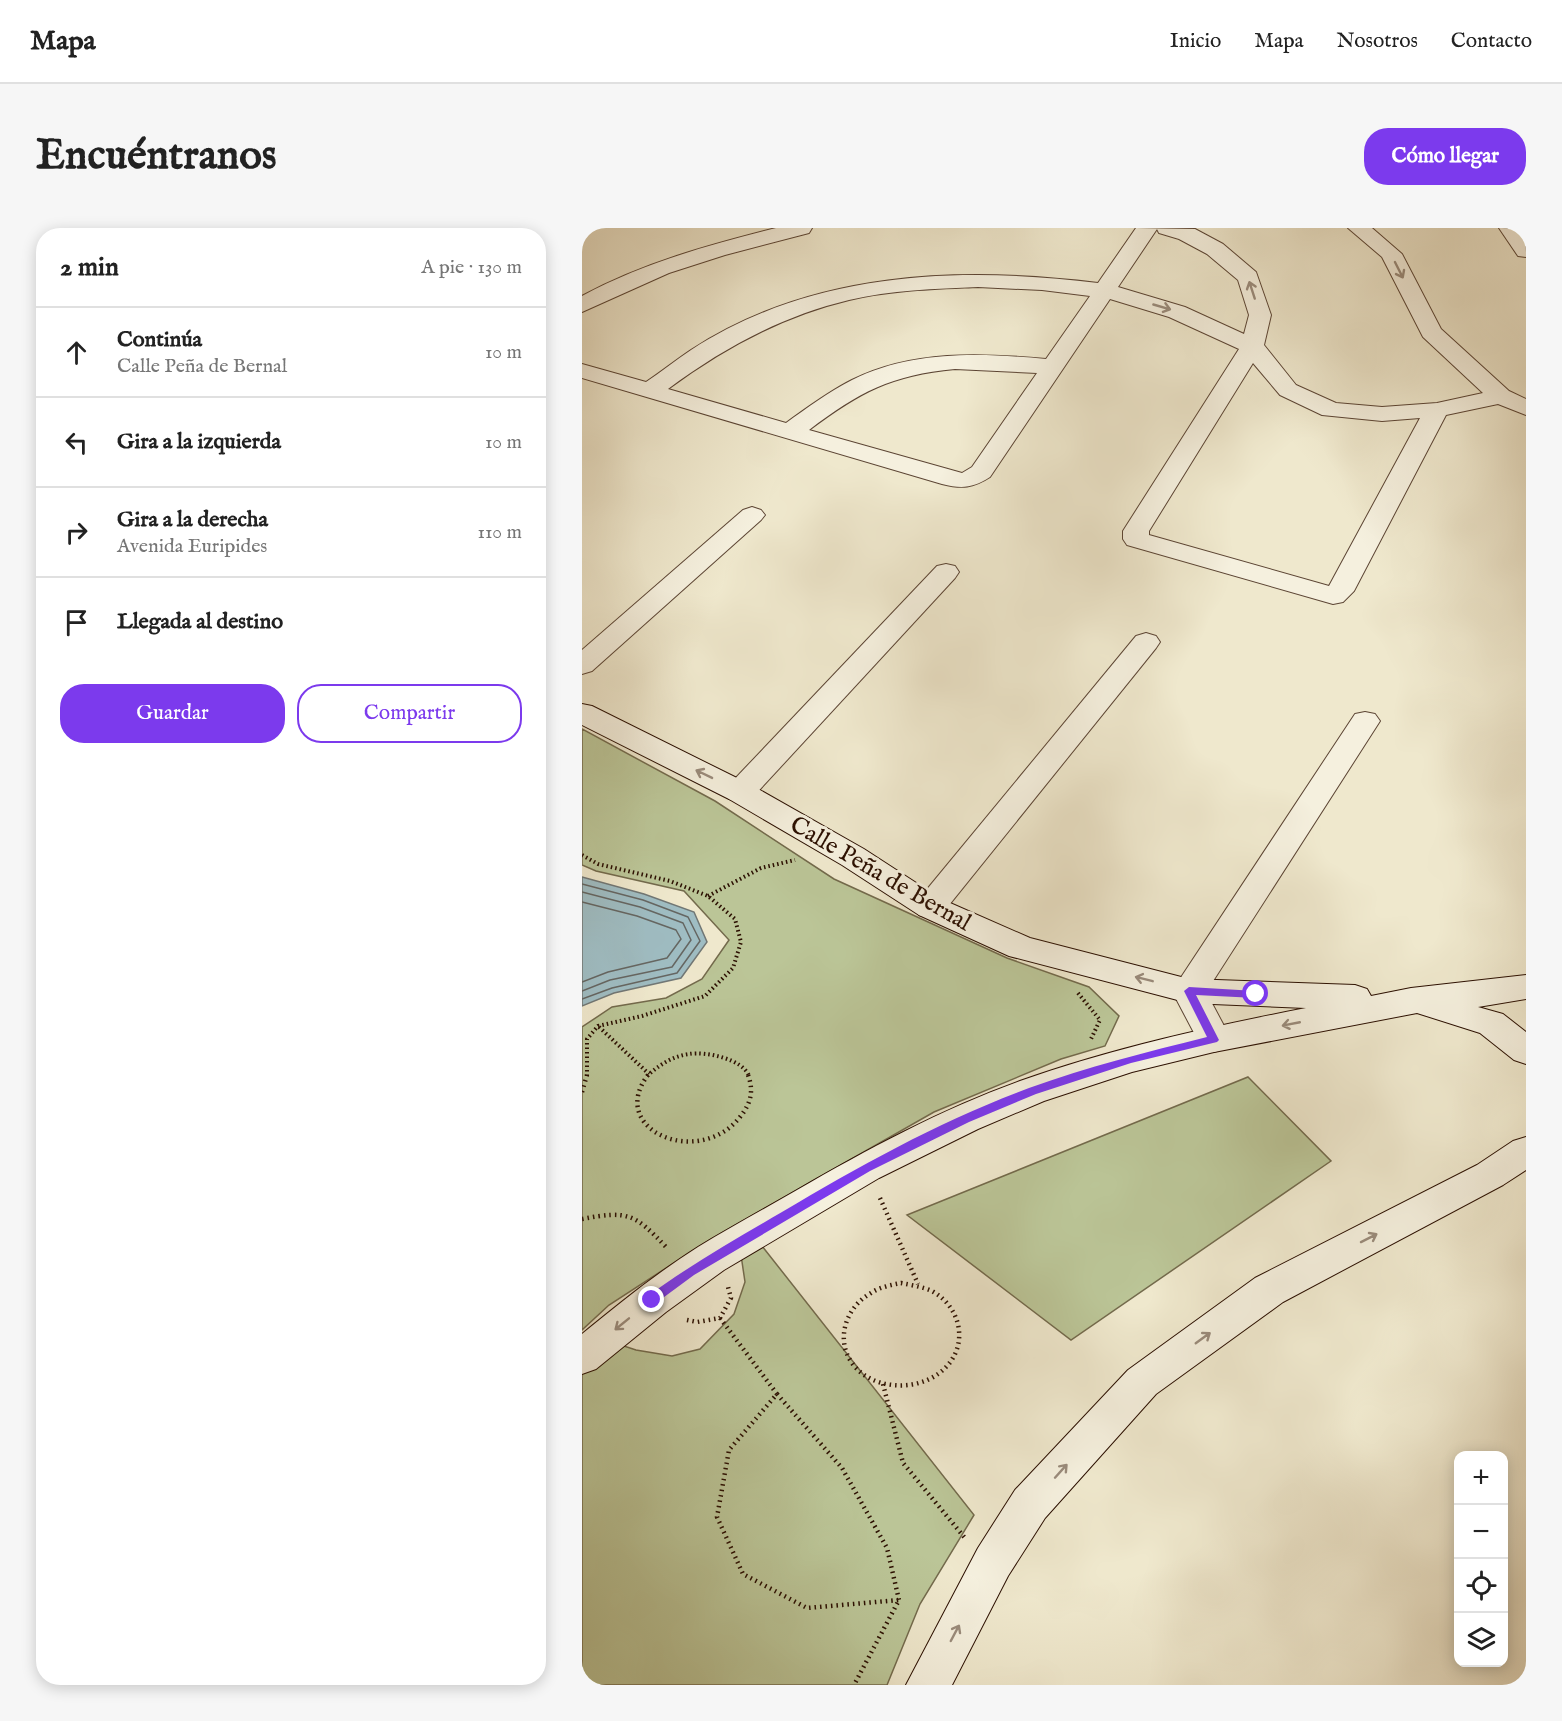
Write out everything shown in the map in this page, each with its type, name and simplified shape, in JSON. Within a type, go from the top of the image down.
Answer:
[{"type":"street","points":[[582,305],[603,292],[706,253],[801,228]]},
{"type":"street","points":[[582,371],[951,479],[967,481],[981,472],[1147,228]]},
{"type":"street","points":[[1167,228],[1187,234],[1215,249],[1248,277],[1260,315],[1252,346],[1136,531],[1136,539],[1334,596],[1340,591],[1437,410]]},
{"type":"street","points":[[1359,228],[1391,254],[1431,332],[1501,396],[1526,408]]},
{"type":"street","points":[[1509,228],[1526,251]]},
{"type":"street","points":[[650,391],[700,354],[761,322],[802,306],[849,293],[909,284],[978,280],[1042,283],[1106,291],[1177,312],[1252,346],[1288,390],[1331,410],[1382,414],[1437,410],[1501,396]]},
{"type":"street","points":[[790,432],[837,398],[864,383],[899,370],[949,362],[1002,361],[1051,366]]},
{"type":"street","points":[[582,665],[752,515]]},
{"type":"street","points":[[740,792],[946,572]]},
{"type":"street","points":[[930,907],[1146,642]]},
{"type":"street","name":"Calle Peña de Bernal","points":[[582,713],[740,792],[853,857],[930,907],[1021,948],[1189,991],[1410,1000]]},
{"type":"street","points":[[1214,1040],[1189,991],[1365,721]]},
{"type":"street","points":[[582,1357],[690,1272],[866,1168],[965,1119],[1032,1091],[1131,1059],[1214,1040],[1410,1000],[1508,992],[1526,987]]},
{"type":"street","points":[[1410,1000],[1491,1023],[1526,1051]]},
{"type":"street","points":[[928,1685],[993,1562],[1030,1504],[1142,1382],[1269,1290],[1490,1175],[1526,1151]]},
{"type":"path","points":[[582,855],[598,864],[670,881],[708,896],[735,919],[741,942],[733,968],[705,996],[642,1016],[598,1026],[587,1039],[588,1073],[582,1092]]},
{"type":"path","points":[[708,896],[746,874],[784,861],[796,860]]},
{"type":"path","points":[[1074,990],[1083,997],[1100,1020],[1089,1045]]},
{"type":"path","points":[[598,1026],[649,1074]]},
{"type":"path","points":[[691,1053],[715,1053],[735,1061],[749,1074],[754,1092],[748,1110],[735,1126],[715,1137],[692,1142],[669,1139],[651,1130],[640,1118],[636,1103],[640,1088],[649,1074],[668,1060],[691,1053]]},
{"type":"path","points":[[866,1168],[919,1285]]},
{"type":"path","points":[[582,1219],[611,1213],[641,1221],[690,1272]]},
{"type":"path","points":[[901,1283],[919,1285],[935,1291],[949,1301],[957,1315],[960,1330],[958,1346],[950,1361],[937,1374],[920,1382],[902,1386],[883,1384],[866,1377],[853,1366],[845,1352],[842,1336],[845,1321],[854,1306],[867,1294],[883,1287],[901,1283]]},
{"type":"path","points":[[720,1318],[777,1394],[842,1468],[887,1548],[899,1600],[854,1685]]},
{"type":"path","points":[[883,1384],[903,1463],[960,1534],[993,1562]]},
{"type":"path","points":[[777,1394],[729,1450],[717,1517],[743,1574],[807,1608],[899,1600]]},
{"type":"green space","points":[[582,729],[715,801],[834,879],[1007,958],[1089,987],[1119,1016],[1105,1046],[1061,1059],[934,1112],[711,1239],[609,1305],[582,1330],[582,1027],[612,1007],[666,998],[702,979],[729,940],[684,891],[596,871],[582,865]]},
{"type":"green space","points":[[1248,1077],[1331,1161],[1071,1340],[907,1215]]},
{"type":"green space","points":[[762,1246],[974,1515],[920,1604],[887,1685],[582,1685],[582,1370],[612,1342],[636,1350],[672,1356],[700,1349],[734,1314],[745,1282],[741,1255]]},
{"type":"water","points":[[582,877],[644,894],[694,912],[707,942],[681,978],[614,993],[582,1006]]},
{"type":"route","points":[[652,1300],[690,1272],[866,1168],[965,1119],[1032,1091],[1131,1059],[1214,1040],[1189,991],[1256,994]]}]
